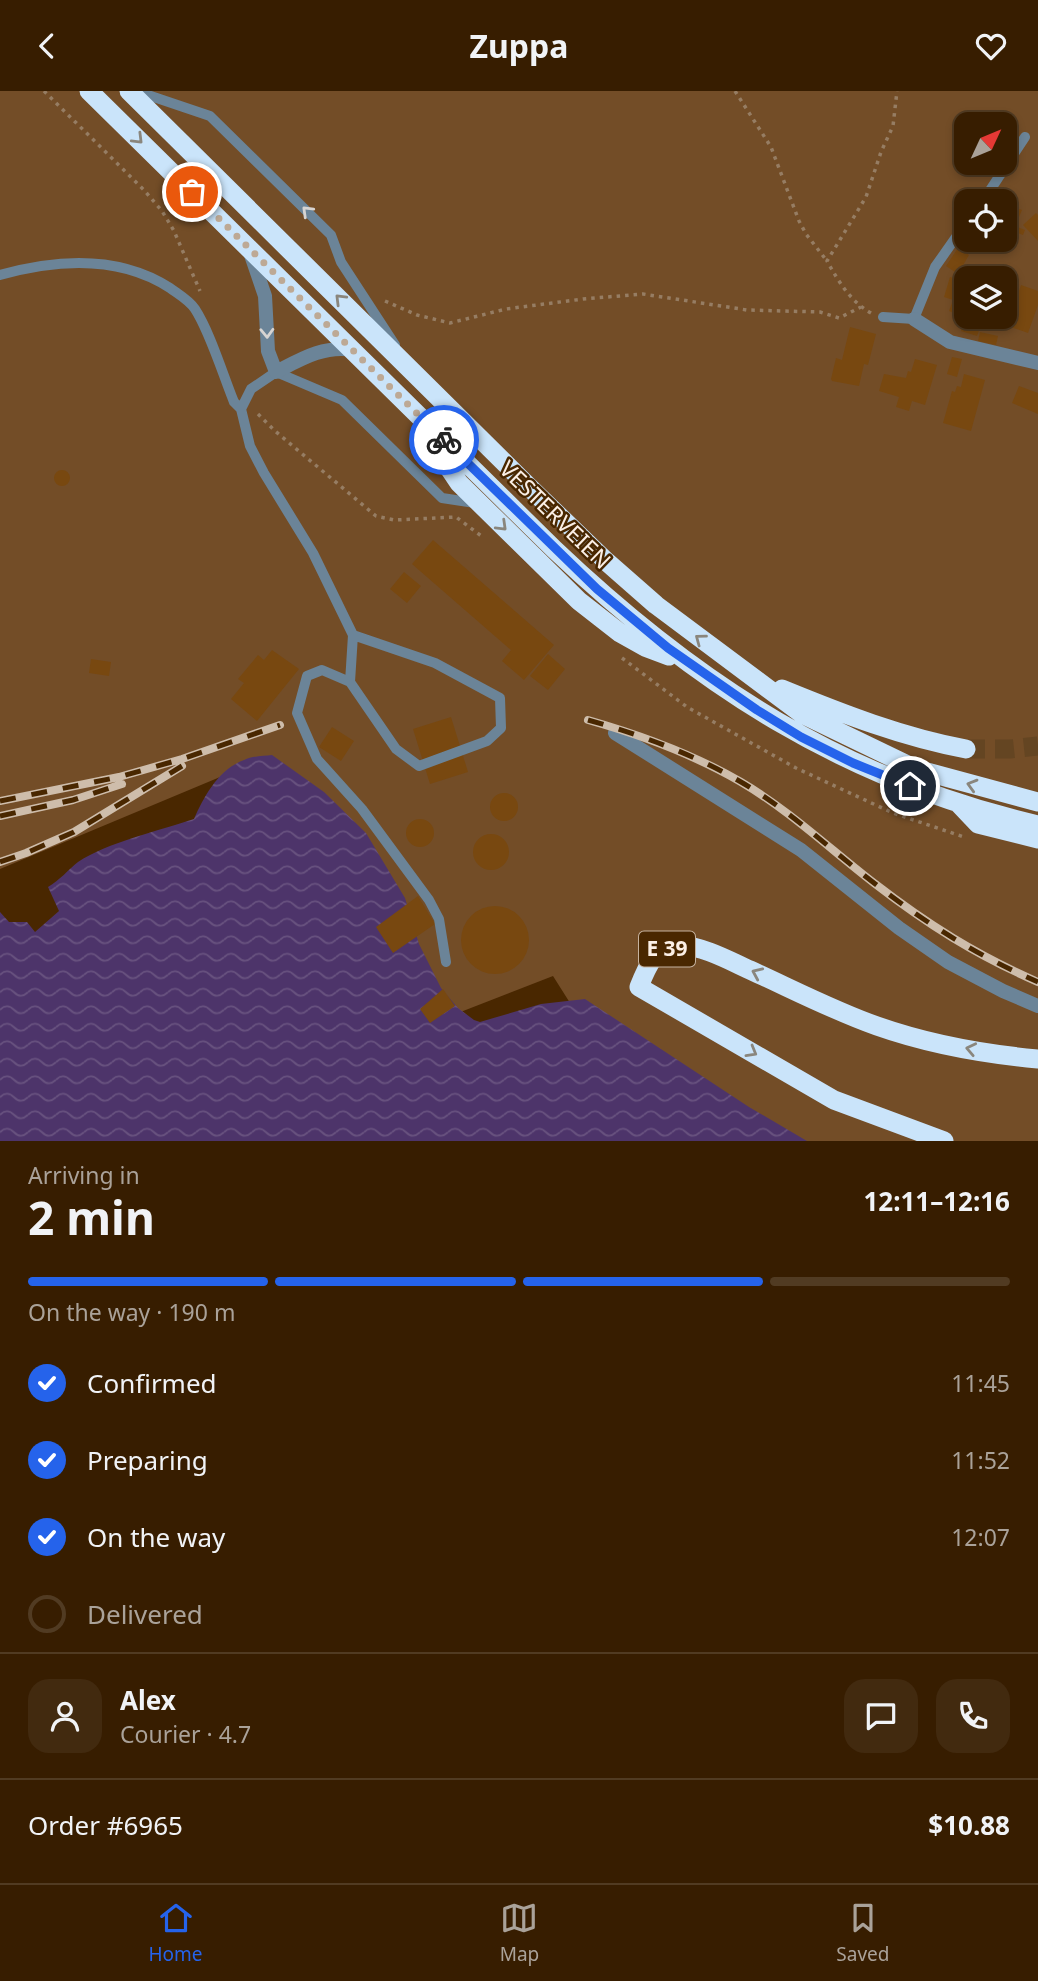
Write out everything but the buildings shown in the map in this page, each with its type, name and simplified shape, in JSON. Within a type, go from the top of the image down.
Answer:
[{"type":"highway","name":"VESTERVEIEN","points":[[89,91],[597,589],[690,664],[801,737],[853,763],[958,803],[1038,825]]},
{"type":"highway","name":"VESTERVEIEN","points":[[129,91],[607,562],[656,605],[802,714],[916,769],[1038,802]]},
{"type":"highway","points":[[400,396],[458,483],[579,601],[620,633],[645,647],[690,664]]},
{"type":"highway","points":[[755,678],[876,727],[924,741],[966,749]]},
{"type":"highway","points":[[958,803],[978,824],[1038,839]]},
{"type":"highway","name":"E 39","points":[[944,1141],[834,1100],[639,987],[648,965],[658,953],[678,944],[714,953],[876,1026],[990,1053],[1038,1059]]},
{"type":"street","points":[[247,247],[265,296],[268,351],[276,372],[327,349],[354,351]]},
{"type":"street","points":[[914,319],[950,342],[1038,363]]},
{"type":"street","points":[[615,733],[801,850],[899,928],[948,962],[1038,1006]]},
{"type":"lane","points":[[136,91],[210,116],[331,235],[341,262],[411,369]]},
{"type":"lane","points":[[991,189],[1025,137]]},
{"type":"lane","points":[[883,317],[914,319],[935,267],[954,240]]},
{"type":"lane","points":[[0,275],[34,265],[73,263],[126,268],[156,279],[194,307],[234,403],[241,409]]},
{"type":"lane","points":[[350,682],[353,635],[308,545],[254,455],[242,421],[241,409],[251,390],[276,372],[342,400],[442,498],[479,503]]},
{"type":"lane","points":[[353,635],[435,663],[500,698],[501,729],[487,741],[419,766],[396,749],[350,682],[322,670],[307,676],[297,713],[317,759],[362,809],[429,900],[439,919],[446,962]]},
{"type":"path","points":[[44,91],[162,211],[174,231],[202,296]]},
{"type":"path","points":[[735,91],[771,147],[806,235],[827,261],[846,292],[861,307],[883,317]]},
{"type":"path","points":[[827,261],[866,197],[893,126],[897,91]]},
{"type":"path","points":[[382,299],[417,315],[450,323],[506,309],[643,294],[747,310],[820,312],[839,318],[861,307]]},
{"type":"path","points":[[246,398],[265,422],[351,497]]},
{"type":"shaded area","points":[[0,91],[1038,91],[1038,1141],[780,1141],[577,1014],[553,976],[440,1020],[256,762],[0,869]]},
{"type":"water","points":[[272,755],[324,792],[366,833],[405,898],[419,944],[441,988],[458,1008],[474,1020],[480,1022],[541,1004],[585,999],[749,1107],[807,1141],[0,1141],[0,912],[9,922],[27,922],[35,932],[59,911],[48,887],[78,862],[118,843],[194,819],[208,793],[227,770],[247,759]]},
{"type":"tunnel","points":[[966,749],[1038,746]]},
{"type":"railway","points":[[588,720],[666,746],[741,782],[793,817],[913,912],[973,950],[1038,982]]},
{"type":"railway","points":[[0,801],[119,777],[182,759],[280,725]]},
{"type":"railway","points":[[0,862],[74,832],[182,766]]},
{"type":"railway","points":[[0,816],[73,800],[122,784]]},
{"type":"way so far","points":[[192,192],[444,440]]},
{"type":"route","points":[[444,440],[597,589],[668,648],[801,737],[853,763],[910,786]]}]
